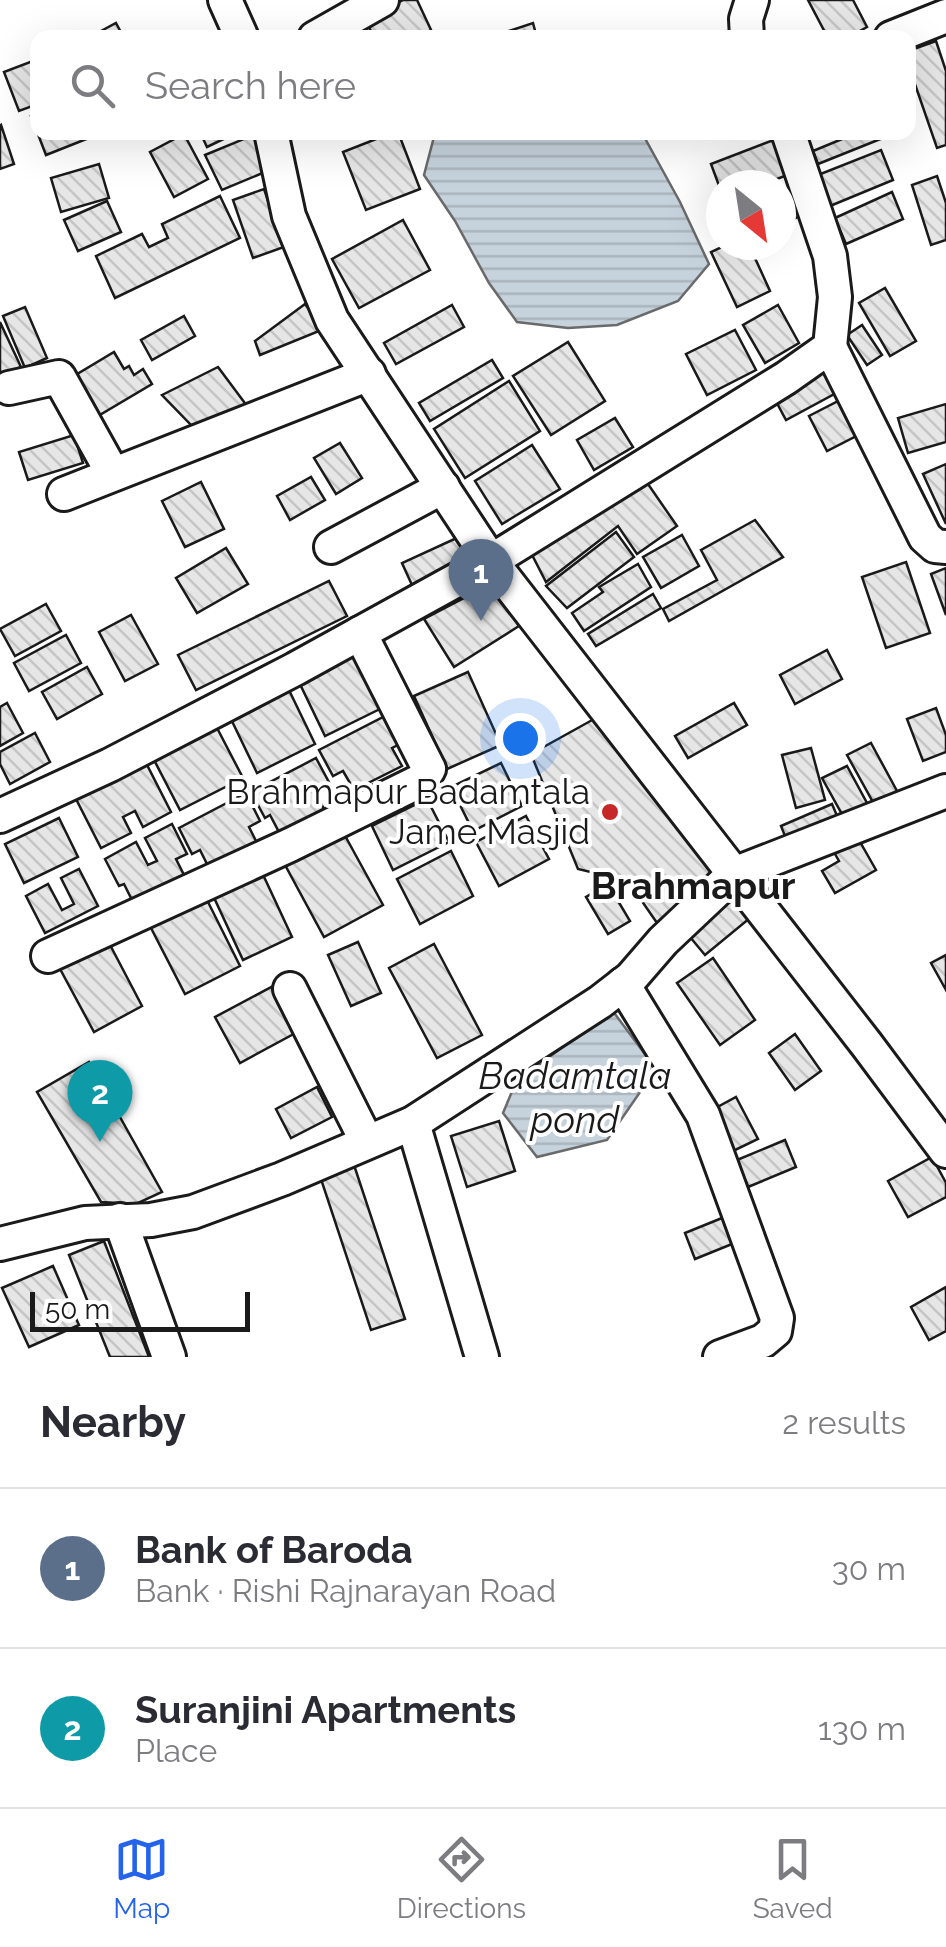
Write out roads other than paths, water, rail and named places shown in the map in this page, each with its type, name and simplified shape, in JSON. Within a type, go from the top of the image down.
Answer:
[{"type":"street","points":[[225,0],[238,30]]},
{"type":"street","points":[[329,30],[382,0]]},
{"type":"street","points":[[747,30],[752,0]]},
{"type":"street","points":[[911,30],[946,16]]},
{"type":"street","points":[[273,140],[296,233],[332,320],[491,561],[946,1151]]},
{"type":"street","points":[[791,140],[830,256],[836,297],[830,347],[925,538],[935,546],[946,547]]},
{"type":"street","points":[[0,816],[110,764],[491,561],[830,347]]},
{"type":"street","points":[[64,494],[369,374]]},
{"type":"street","points":[[8,388],[60,377],[113,474]]},
{"type":"street","points":[[331,547],[442,487]]},
{"type":"street","points":[[48,956],[422,780],[428,769],[360,633]]},
{"type":"street","points":[[0,1244],[85,1223],[151,1220],[193,1212],[413,1123],[623,984],[734,874],[946,792]]},
{"type":"street","points":[[623,984],[703,1115],[777,1318],[775,1331],[763,1341],[720,1357]]},
{"type":"street","points":[[290,989],[367,1142]]},
{"type":"street","points":[[413,1123],[482,1357]]},
{"type":"street","points":[[120,1220],[168,1357]]},
{"type":"water","points":[[433,140],[646,140],[709,264],[678,301],[617,325],[568,328],[517,322],[489,283],[424,175]]},
{"type":"water","name":"Badamtala pond","points":[[612,1010],[656,1069],[607,1140],[537,1157],[503,1113],[516,1082]]},
{"type":"place","name":"Bank of Baroda","points":[[481,621]]},
{"type":"place","name":"Brahmapur Badamtala Jame Masjid","points":[[610,812]]},
{"type":"place","name":"Suranjini Apartments","points":[[100,1142]]},
{"type":"district","name":"Brahmapur","points":[[693,886]]}]
